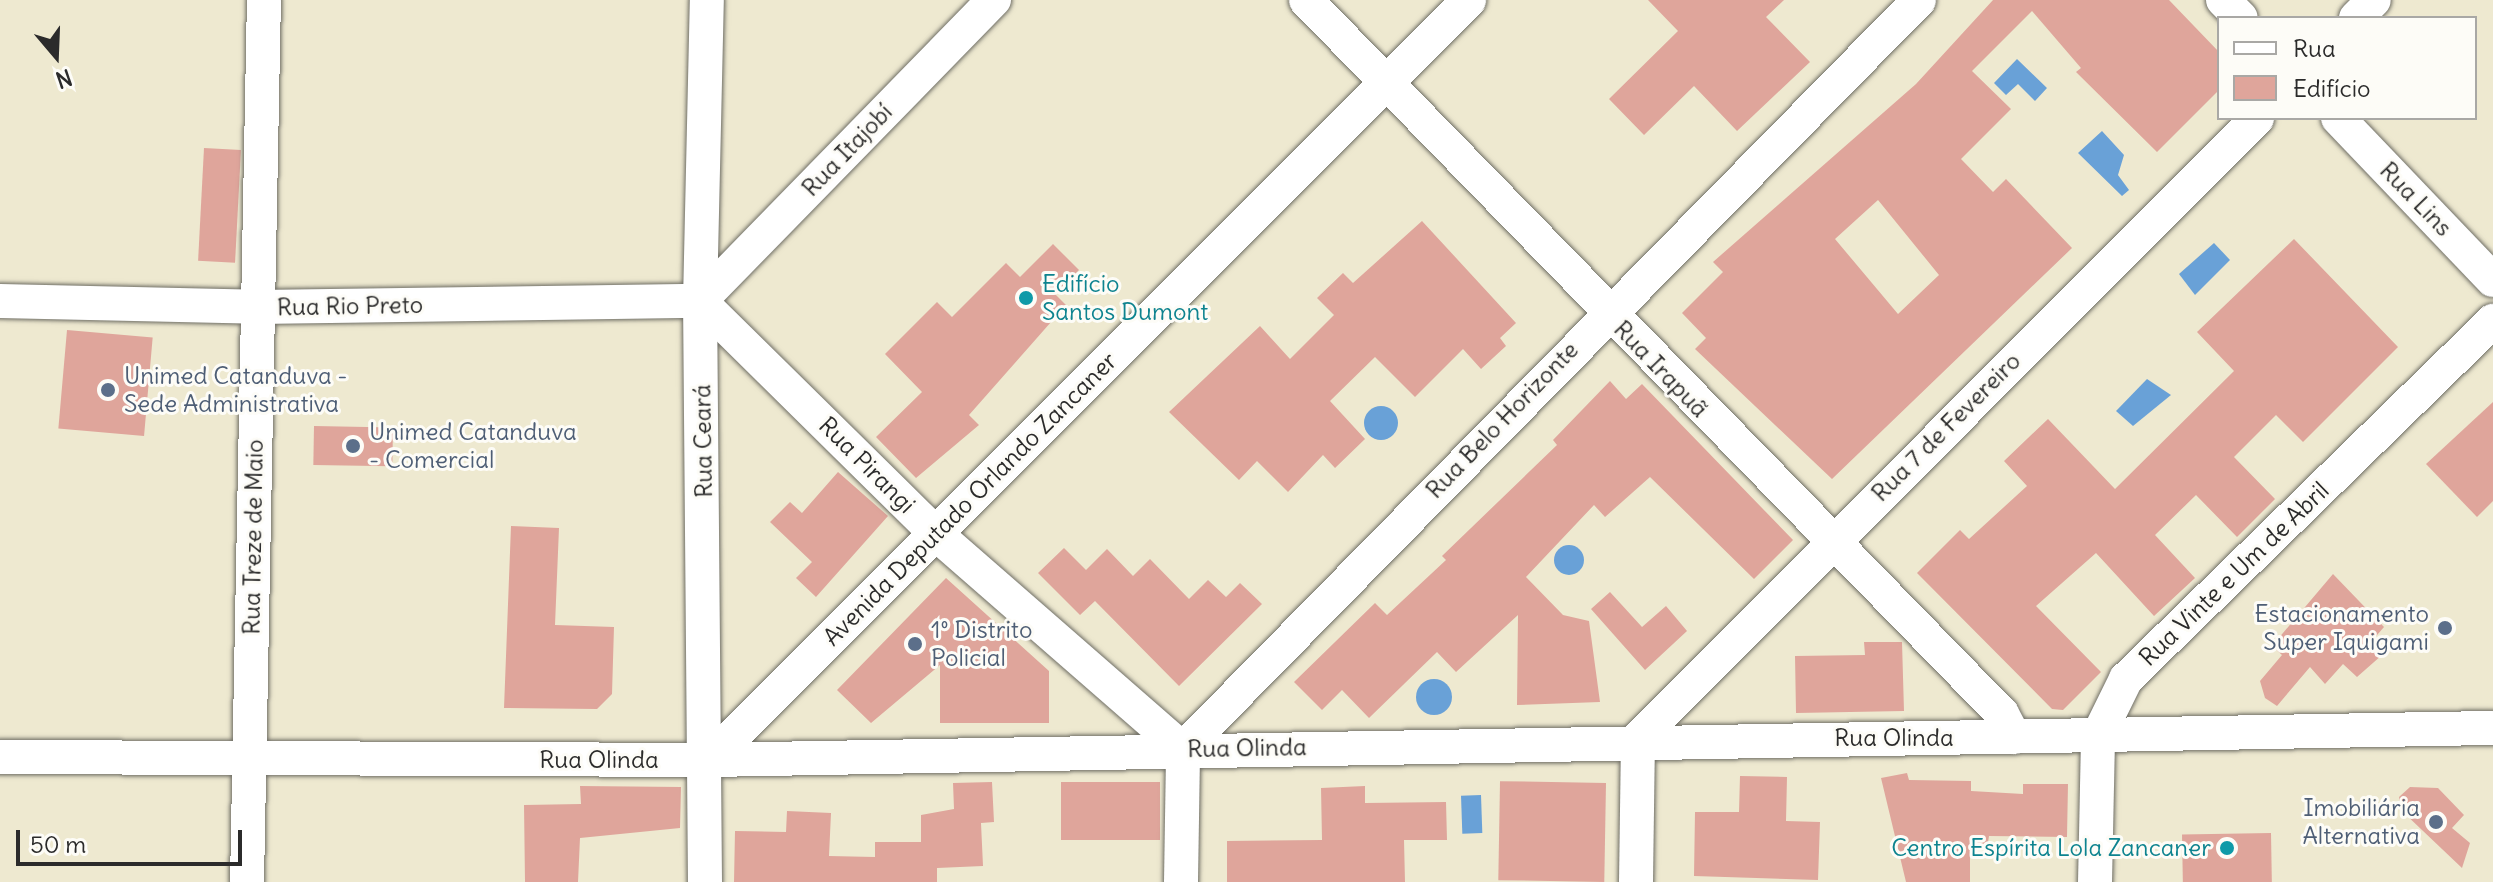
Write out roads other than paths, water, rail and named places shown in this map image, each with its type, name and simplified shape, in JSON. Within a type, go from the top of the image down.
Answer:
[{"type":"street","name":"Rua Treze de Maio","points":[[247,882],[264,0]]},
{"type":"street","name":"Rua Ceará","points":[[705,882],[709,760],[700,301],[707,0]]},
{"type":"street","name":"Rua Itajobí","points":[[700,301],[994,0]]},
{"type":"street","name":"Rua Irapuã","points":[[1306,0],[1830,543],[2002,714],[2014,737]]},
{"type":"street","name":"Avenida Deputado Orlando Zancaner","points":[[709,760],[1469,0]]},
{"type":"street","name":"Rua Belo Horizonte","points":[[1183,749],[1606,312],[1919,0]]},
{"type":"street","points":[[2223,0],[2239,16]]},
{"type":"street","points":[[2358,16],[2374,0]]},
{"type":"street","name":"Rua 7 de Fevereiro","points":[[1638,739],[2255,120]]},
{"type":"street","name":"Rua Lins","points":[[2340,120],[2493,280]]},
{"type":"street","name":"Rua Rio Preto","points":[[0,301],[257,307],[700,301]]},
{"type":"street","name":"Rua Pirangi","points":[[700,301],[935,533],[1183,749]]},
{"type":"street","name":"Rua Vinte e Um de Abril","points":[[2095,882],[2098,736],[2105,710],[2126,679],[2493,321]]},
{"type":"street","points":[[707,694],[744,697],[781,688]]},
{"type":"street","name":"Rua Olinda","points":[[0,757],[709,760],[1638,739],[2098,736],[2493,728]]},
{"type":"street","points":[[1636,882],[1638,739]]},
{"type":"street","points":[[1181,882],[1183,749]]},
{"type":"water","points":[[2017,59],[2047,88],[2035,101],[2018,84],[2006,95],[1994,83]]},
{"type":"water","points":[[2102,131],[2124,155],[2118,175],[2129,190],[2122,196],[2078,153]]},
{"type":"water","points":[[2214,243],[2230,260],[2195,295],[2179,274]]},
{"type":"water","points":[[2147,379],[2171,395],[2133,426],[2116,411]]},
{"type":"water","points":[[1381,406],[1393,411],[1398,423],[1393,435],[1381,440],[1369,435],[1364,423],[1369,411]]},
{"type":"water","points":[[1569,545],[1580,549],[1584,560],[1580,571],[1569,575],[1558,571],[1554,560],[1558,549]]},
{"type":"water","points":[[1434,679],[1447,684],[1452,697],[1447,710],[1434,715],[1421,710],[1416,697],[1421,684]]},
{"type":"water","points":[[1481,795],[1482,833],[1462,834],[1461,796]]},
{"type":"place","name":"Edifício Santos Dumont","points":[[1026,298]]},
{"type":"place","name":"Unimed Catanduva - Sede Administrativa","points":[[108,390]]},
{"type":"place","name":"Unimed Catanduva - Comercial","points":[[353,446]]},
{"type":"place","name":"Estacionamento Super Iquigami","points":[[2445,628]]},
{"type":"place","name":"1° Distrito Policial","points":[[915,644]]},
{"type":"place","name":"Imobiliária Alternativa","points":[[2436,822]]},
{"type":"place","name":"Centro Espírita Lola Zancaner","points":[[2227,848]]}]
